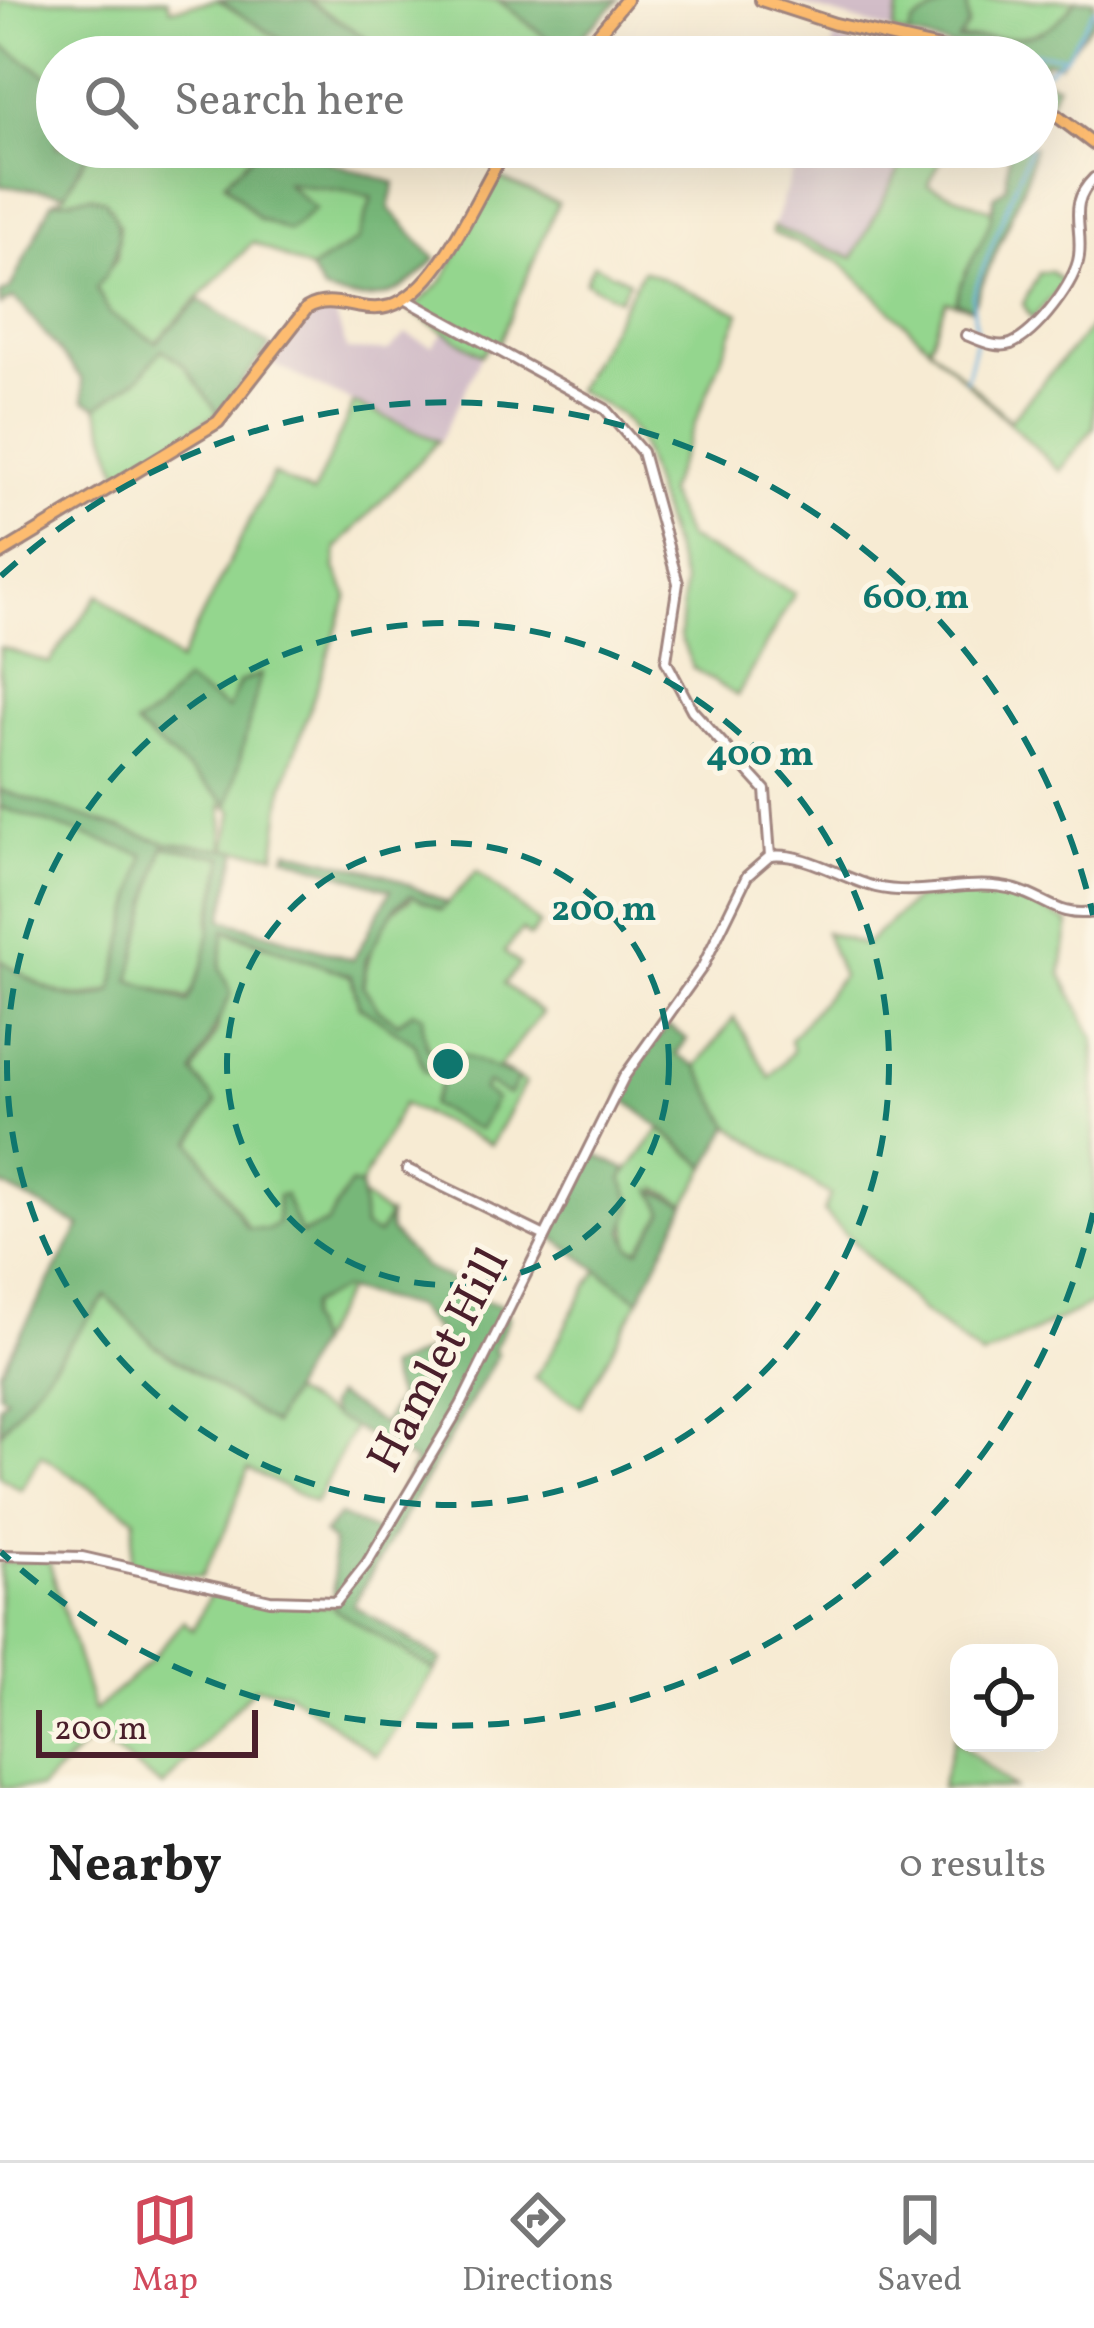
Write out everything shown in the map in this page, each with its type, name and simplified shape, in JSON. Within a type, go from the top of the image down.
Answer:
[{"type":"main road","points":[[596,36],[626,0]]},
{"type":"main road","points":[[761,0],[888,36]]},
{"type":"main road","points":[[1058,121],[1094,144]]},
{"type":"main road","points":[[0,554],[218,422],[307,308],[324,301],[382,308],[405,299],[443,256],[495,168]]},
{"type":"street","points":[[966,335],[997,345],[1015,343],[1065,287],[1079,256],[1077,201],[1094,178]]},
{"type":"street","points":[[405,299],[605,409],[642,452],[678,583],[666,661],[692,710],[765,790],[770,856],[797,858],[878,888],[915,892],[1003,888],[1066,914],[1094,912]]},
{"type":"street","name":"Hamlet Hill","points":[[0,1555],[82,1557],[270,1600],[336,1603],[359,1575],[461,1405],[624,1077],[703,966],[747,876],[770,856]]},
{"type":"street","points":[[407,1168],[543,1235]]},
{"type":"shaded area","points":[[785,0],[901,0],[893,31]]},
{"type":"shaded area","points":[[794,168],[900,168],[853,258],[773,227]]},
{"type":"shaded area","points":[[312,307],[333,307],[347,350],[388,351],[406,334],[432,346],[444,332],[482,355],[439,443],[270,363]]},
{"type":"green space","points":[[0,0],[168,0],[170,9],[218,0],[275,36],[36,36],[36,68],[0,44]]},
{"type":"green space","points":[[218,0],[308,0],[362,36],[275,36]]},
{"type":"green space","points":[[308,0],[498,0],[544,36],[362,36]]},
{"type":"green space","points":[[498,0],[619,0],[582,36],[544,36]]},
{"type":"green space","points":[[901,0],[955,0],[913,23],[908,36],[893,31]]},
{"type":"green space","points":[[955,0],[967,0],[968,26],[961,36],[908,36],[913,23]]},
{"type":"green space","points":[[967,0],[1076,0],[1049,28],[1035,34],[959,36],[968,26]]},
{"type":"green space","points":[[1076,0],[1094,0],[1094,20],[1059,64],[1058,36],[1023,36],[1050,27]]},
{"type":"green space","points":[[0,44],[36,68],[36,168],[80,168],[66,193],[0,186]]},
{"type":"green space","points":[[80,168],[240,168],[225,183],[259,219],[282,182],[372,198],[358,240],[310,270],[253,242],[156,342],[110,314],[96,287],[117,257],[119,224],[69,202],[52,202],[65,195]]},
{"type":"green space","points":[[239,168],[348,168],[395,183],[389,208],[435,259],[410,283],[386,295],[358,298],[324,292],[310,270],[358,240],[372,198],[285,182],[315,209],[289,231],[259,219],[225,182]]},
{"type":"green space","points":[[900,168],[937,168],[928,185],[1011,218],[972,308],[946,301],[929,346],[1010,420],[1094,323],[1094,427],[1060,471],[840,262],[773,233],[773,227],[853,258]]},
{"type":"green space","points":[[1007,168],[1029,168],[972,308],[956,302],[989,225],[994,197],[1006,187]]},
{"type":"green space","points":[[497,177],[558,203],[498,346],[492,343],[482,355],[410,311],[443,280]]},
{"type":"green space","points":[[90,196],[105,200],[117,222],[115,256],[96,288],[110,314],[156,342],[200,300],[270,346],[218,413],[184,365],[162,349],[140,377],[97,407],[84,400],[82,379],[23,307],[13,298],[0,305],[0,294],[10,289],[52,202]]},
{"type":"green space","points":[[594,264],[629,281],[619,299],[585,282]]},
{"type":"green space","points":[[643,270],[740,313],[667,492],[687,538],[795,593],[737,696],[693,668],[680,636],[684,584],[639,440],[620,414],[576,390]]},
{"type":"green space","points":[[1050,271],[1064,283],[1032,319],[1023,304],[1039,273]]},
{"type":"green space","points":[[162,348],[184,365],[218,413],[120,476],[97,407],[140,377]]},
{"type":"green space","points":[[354,403],[438,441],[337,548],[335,569],[348,596],[283,788],[275,854],[226,849],[233,810],[222,804],[225,857],[209,925],[351,976],[359,1006],[399,1023],[379,1010],[363,986],[377,936],[391,914],[410,900],[410,894],[441,910],[477,871],[540,924],[530,937],[522,930],[504,952],[520,965],[504,984],[542,1013],[499,1067],[525,1083],[491,1145],[403,1104],[357,1193],[389,1216],[316,1344],[305,1315],[192,1142],[216,1103],[193,1074],[217,1031],[221,1008],[130,981],[93,995],[63,993],[0,960],[0,647],[49,663],[99,594],[179,662],[273,474],[313,494]]},
{"type":"green space","points":[[261,674],[229,804],[135,726],[157,712],[184,681],[228,709],[240,682]]},
{"type":"green space","points":[[0,790],[166,843],[238,850],[222,919],[353,960],[391,890],[285,856],[288,850],[388,875],[447,903],[441,910],[411,895],[396,906],[366,960],[363,986],[379,1010],[398,1023],[413,1011],[423,1016],[428,1047],[450,1068],[461,1054],[518,1079],[509,1095],[487,1083],[483,1090],[496,1099],[479,1130],[431,1105],[442,1082],[424,1070],[415,1044],[359,1006],[351,976],[225,929],[220,967],[231,994],[193,1073],[216,1102],[192,1142],[247,1228],[268,1230],[277,1224],[278,1196],[285,1195],[301,1234],[327,1223],[350,1184],[361,1186],[364,1227],[378,1235],[389,1216],[390,1231],[424,1267],[462,1285],[470,1298],[502,1305],[509,1317],[494,1350],[498,1354],[353,1605],[442,1660],[435,1671],[335,1610],[332,1542],[324,1534],[339,1515],[380,1533],[415,1462],[333,1416],[328,1406],[335,1395],[383,1424],[397,1399],[387,1368],[428,1351],[437,1332],[414,1307],[342,1289],[310,1305],[307,1319],[316,1344],[273,1424],[154,1345],[106,1296],[0,1433],[0,1405],[6,1397],[0,1394],[0,1371],[80,1226],[0,1184],[0,960],[68,996],[97,997],[112,991],[144,855],[0,807]],"holes":[[[163,847],[224,857],[204,962],[188,1002],[130,980]]]},
{"type":"green space","points":[[1008,892],[1069,923],[1061,974],[1094,1038],[1094,1303],[982,1357],[921,1310],[824,1212],[830,1195],[730,1126],[697,1066],[734,1018],[770,1077],[793,1051],[790,1040],[842,976],[825,932],[865,945],[916,898]]},
{"type":"green space","points":[[668,1026],[687,1039],[676,1054],[697,1066],[730,1126],[707,1167],[621,1096],[629,1074]]},
{"type":"green space","points":[[660,1129],[707,1167],[686,1204],[658,1188],[664,1212],[639,1250],[630,1247],[622,1179]]},
{"type":"green space","points":[[595,1154],[627,1170],[622,1179],[633,1203],[624,1231],[631,1247],[639,1250],[664,1212],[652,1190],[686,1204],[639,1300],[550,1235]]},
{"type":"green space","points":[[598,1270],[639,1300],[581,1407],[534,1378]]},
{"type":"green space","points":[[106,1296],[273,1424],[290,1393],[354,1427],[315,1503],[248,1469],[226,1529],[201,1577],[130,1562],[135,1518],[41,1455],[21,1490],[0,1476],[0,1433]]},
{"type":"green space","points":[[48,1558],[94,1711],[149,1662],[183,1621],[193,1630],[213,1588],[253,1602],[334,1606],[435,1671],[377,1756],[286,1691],[255,1687],[163,1787],[94,1737],[40,1788],[0,1788],[0,1563]]},
{"type":"green space","points":[[951,1752],[970,1752],[1014,1788],[941,1788]]},
{"type":"waterway","points":[[1058,55],[1066,56],[1094,8]]},
{"type":"waterway","points":[[1058,62],[1064,57]]},
{"type":"waterway","points":[[966,380],[977,336],[972,297],[1022,168]]}]
